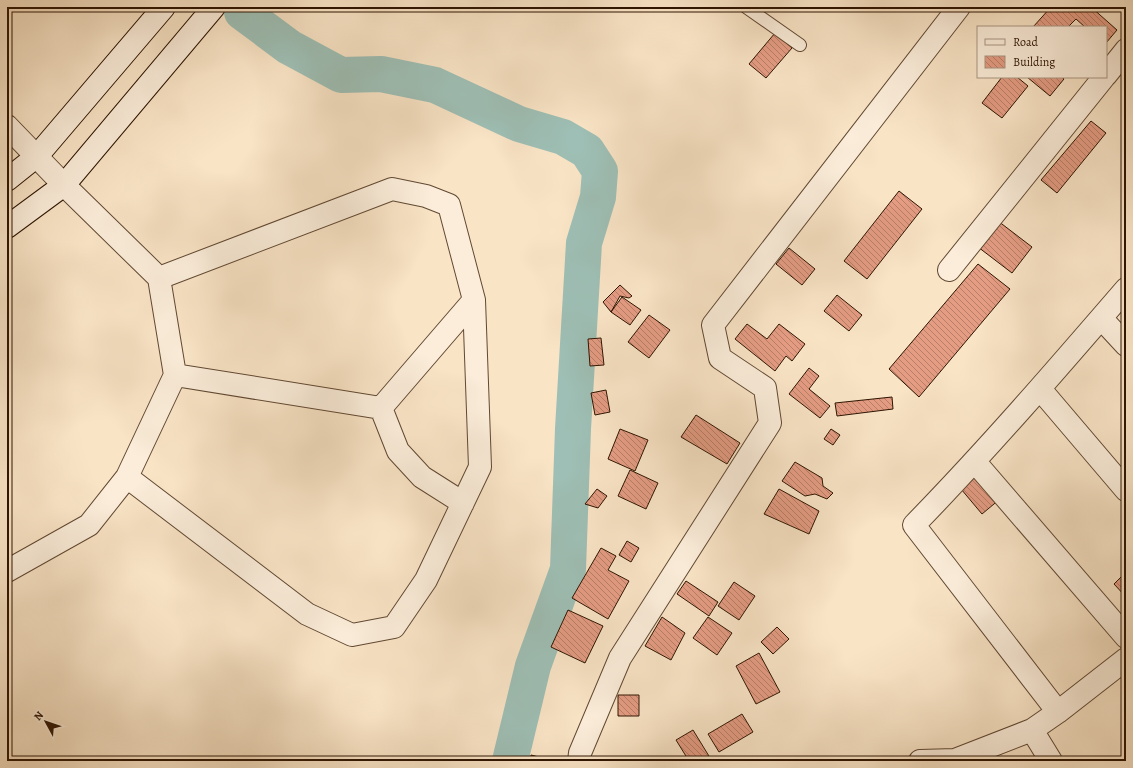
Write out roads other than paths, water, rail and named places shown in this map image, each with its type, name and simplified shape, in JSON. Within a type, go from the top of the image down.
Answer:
[{"type":"street","points":[[7,180],[37,156],[164,7]]},
{"type":"street","points":[[7,227],[64,185],[214,7]]},
{"type":"street","points":[[579,761],[580,753],[620,658],[770,423],[766,388],[720,358],[713,325],[959,7]]},
{"type":"street","points":[[1107,74],[1126,50]]},
{"type":"street","points":[[949,270],[1103,78]]},
{"type":"street","points":[[7,126],[64,185],[159,278],[175,375],[127,477],[89,524],[7,571]]},
{"type":"street","points":[[127,477],[307,614],[352,635],[394,627],[426,580],[480,467],[474,300],[449,205],[426,196],[392,189],[159,278]]},
{"type":"street","points":[[1058,712],[914,525],[975,462],[1040,390],[1126,289]]},
{"type":"street","points":[[381,408],[474,300]]},
{"type":"street","points":[[1101,318],[1126,345]]},
{"type":"street","points":[[175,375],[381,408]]},
{"type":"street","points":[[1040,390],[1126,490]]},
{"type":"street","points":[[381,408],[398,451],[422,476],[463,503]]},
{"type":"street","points":[[975,462],[1126,637]]},
{"type":"street","points":[[920,761],[956,760],[1032,730],[1058,712],[1126,659]]},
{"type":"street","points":[[1032,730],[1051,761]]},
{"type":"lane","points":[[746,7],[800,45]]},
{"type":"waterway","points":[[242,12],[289,47],[341,75],[381,74],[435,85],[519,124],[563,137],[587,151],[600,171],[598,197],[584,243],[573,429],[568,569],[533,666],[510,761]]}]
